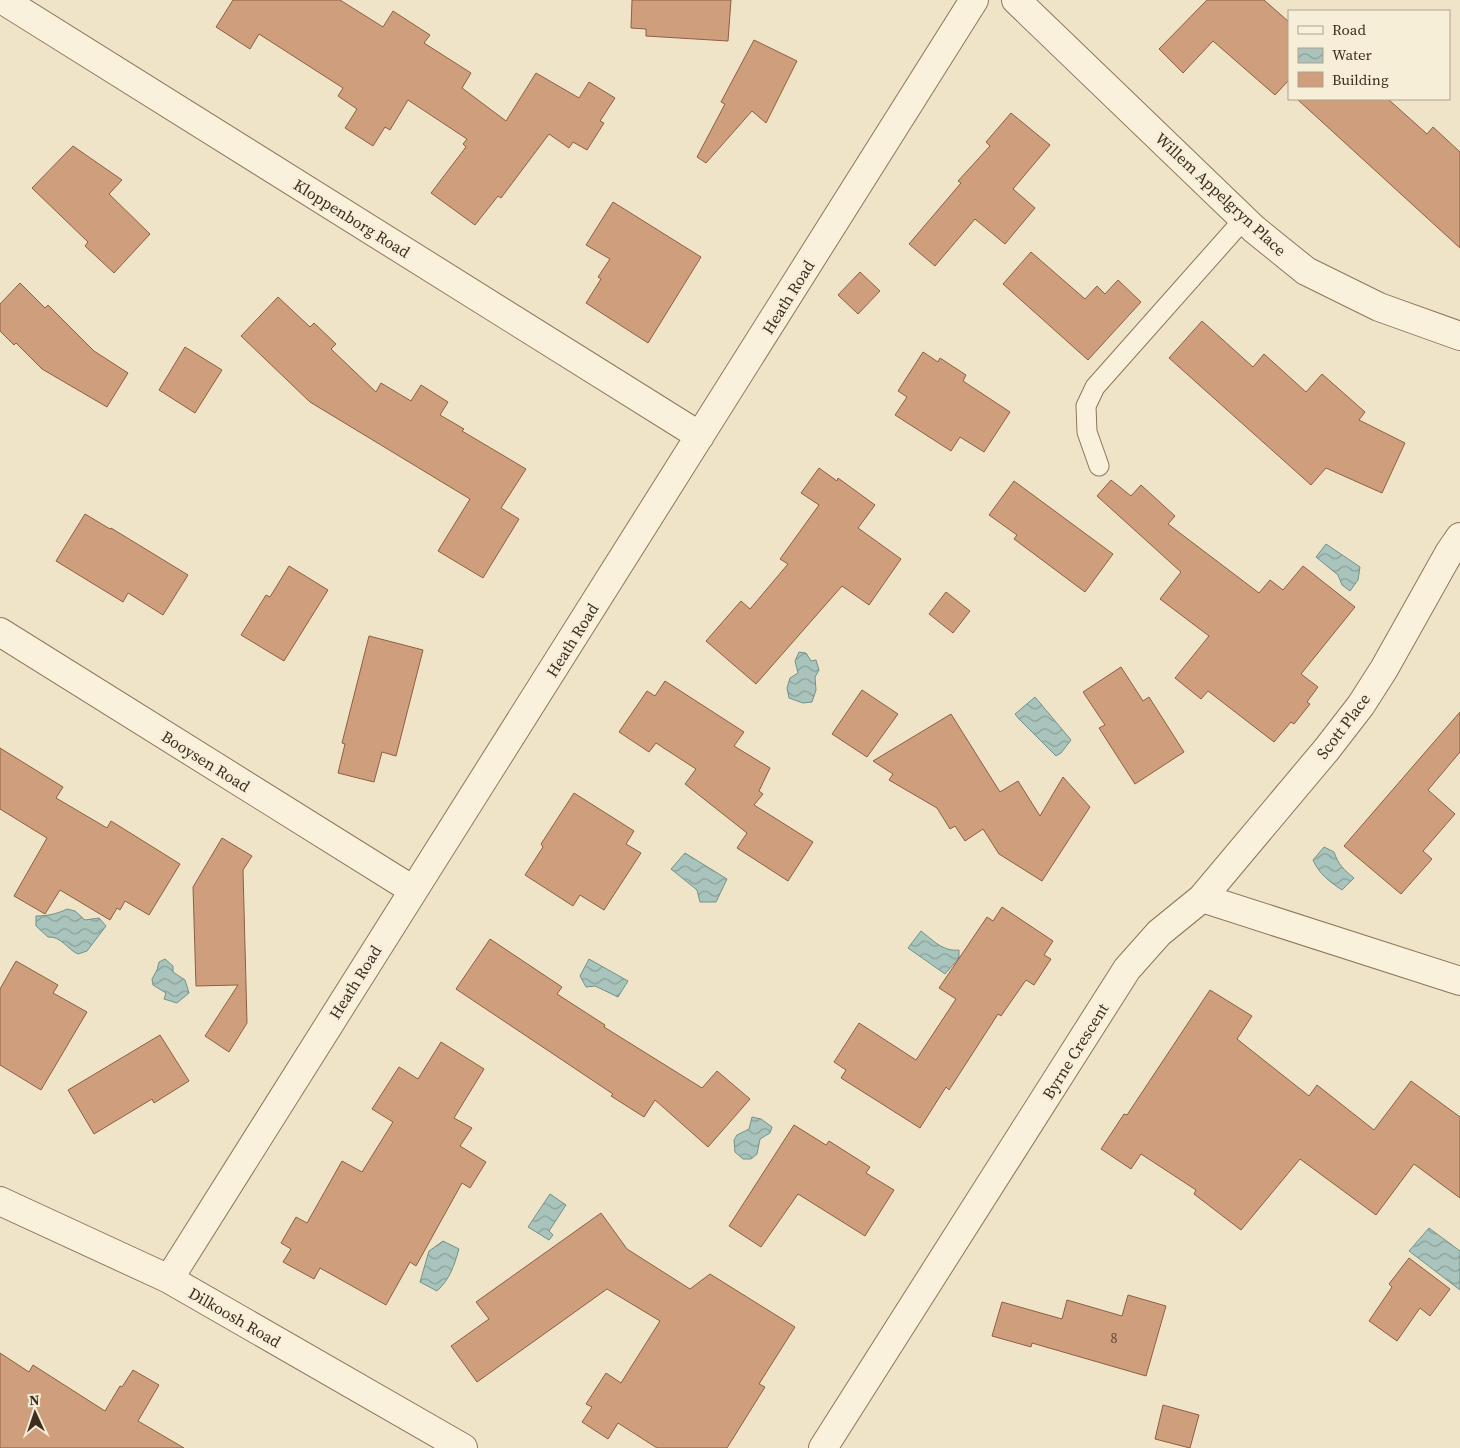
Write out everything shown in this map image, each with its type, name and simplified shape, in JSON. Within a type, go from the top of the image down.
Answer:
[{"type":"street","name":"Kloppenborg Road","points":[[3,0],[700,436]]},
{"type":"street","name":"Heath Road","points":[[169,1279],[974,0]]},
{"type":"street","name":"Willem Appelgryn Place","points":[[1016,0],[1244,219],[1306,271],[1379,307],[1460,336]]},
{"type":"street","name":"Scott Place","points":[[1202,898],[1327,749],[1361,705],[1384,669],[1449,552],[1460,538]]},
{"type":"street","name":"Booysen Road","points":[[0,632],[413,890]]},
{"type":"street","points":[[1202,898],[1460,981]]},
{"type":"street","name":"Byrne Crescent","points":[[822,1448],[1128,969],[1159,933],[1202,898]]},
{"type":"street","name":"Dilkoosh Road","points":[[0,1201],[169,1279],[463,1448]]},
{"type":"lane","points":[[1099,466],[1086,432],[1086,406],[1096,387],[1244,219]]},
{"type":"water","points":[[1326,544],[1360,567],[1358,580],[1350,591],[1342,585],[1338,575],[1316,557]]},
{"type":"water","points":[[799,652],[806,653],[811,661],[816,660],[819,670],[815,677],[816,690],[812,702],[803,703],[789,698],[787,688],[790,678],[798,673],[795,661]]},
{"type":"water","points":[[1035,697],[1071,740],[1061,753],[1056,756],[1015,714]]},
{"type":"water","points":[[1324,847],[1334,852],[1337,860],[1354,878],[1342,890],[1329,881],[1315,865],[1313,860]]},
{"type":"water","points":[[685,853],[727,879],[716,902],[700,902],[697,890],[671,869]]},
{"type":"water","points":[[67,909],[75,911],[85,920],[99,918],[106,926],[87,951],[78,954],[57,939],[48,937],[36,926],[36,916],[44,916]]},
{"type":"water","points":[[921,931],[943,947],[959,950],[959,958],[945,974],[908,948]]},
{"type":"water","points":[[165,959],[173,966],[173,972],[185,980],[189,993],[177,1003],[164,999],[166,993],[153,985],[152,979],[159,962]]},
{"type":"water","points":[[589,959],[628,981],[618,997],[595,986],[586,987],[580,976]]},
{"type":"water","points":[[752,1117],[761,1119],[772,1127],[770,1133],[760,1139],[757,1154],[751,1159],[743,1159],[735,1152],[734,1140],[737,1135],[749,1129]]},
{"type":"water","points":[[550,1194],[566,1205],[549,1231],[553,1235],[549,1240],[528,1227]]},
{"type":"water","points":[[1429,1228],[1460,1251],[1460,1290],[1409,1251]]},
{"type":"water","points":[[443,1241],[459,1249],[451,1272],[437,1291],[420,1282],[429,1251]]},
{"type":"building","points":[[233,0],[340,0],[383,27],[393,11],[430,35],[424,43],[471,73],[462,88],[506,121],[536,73],[579,98],[589,82],[615,98],[600,121],[604,123],[587,150],[573,142],[569,148],[549,134],[501,198],[498,196],[475,225],[431,193],[466,147],[463,144],[467,139],[408,100],[390,130],[385,127],[373,146],[345,128],[357,109],[338,96],[343,88],[259,34],[250,49],[216,27]]},
{"type":"building","points":[[632,0],[731,0],[728,41],[646,36],[646,29],[631,28]]},
{"type":"building","points":[[1207,0],[1264,0],[1288,21],[1288,81],[1275,95],[1213,41],[1183,73],[1159,49]]},
{"type":"building","points":[[754,40],[797,61],[766,123],[752,111],[706,163],[697,157],[725,104],[721,102]]},
{"type":"building","points":[[1298,100],[1389,100],[1427,134],[1433,127],[1460,152],[1460,248]]},
{"type":"building","points":[[1011,113],[1050,145],[1013,189],[1035,208],[1005,244],[975,219],[935,266],[909,244],[961,183],[958,181],[990,146],[986,142]]},
{"type":"building","points":[[73,146],[122,180],[109,194],[150,234],[114,273],[85,246],[88,242],[32,188]]},
{"type":"building","points":[[613,202],[701,257],[648,343],[586,303],[601,279],[598,277],[610,259],[586,245]]},
{"type":"building","points":[[1031,252],[1085,299],[1097,286],[1105,294],[1118,280],[1141,302],[1088,360],[1003,284]]},
{"type":"building","points":[[860,272],[880,291],[858,314],[838,295]]},
{"type":"building","points":[[20,283],[45,308],[48,305],[94,351],[128,373],[107,407],[42,369],[16,343],[14,345],[0,331],[0,304]]},
{"type":"building","points":[[278,297],[310,327],[314,323],[336,344],[331,349],[376,392],[381,383],[411,401],[421,385],[448,402],[440,415],[464,429],[462,431],[526,469],[501,508],[519,519],[483,578],[438,551],[470,499],[310,402],[241,336]]},
{"type":"building","points":[[1202,321],[1253,367],[1264,354],[1306,392],[1322,374],[1365,412],[1359,420],[1405,443],[1382,493],[1326,468],[1311,485],[1169,358]]},
{"type":"building","points":[[185,347],[222,370],[195,413],[159,390]]},
{"type":"building","points":[[923,352],[938,362],[940,358],[966,375],[963,381],[1010,412],[984,452],[960,437],[951,451],[895,415],[907,397],[898,391]]},
{"type":"building","points":[[819,468],[837,481],[838,478],[875,505],[858,528],[901,559],[869,605],[842,586],[756,684],[706,641],[741,601],[750,609],[788,564],[780,559],[819,505],[801,493]]},
{"type":"building","points":[[1111,480],[1131,496],[1141,485],[1175,516],[1168,524],[1259,593],[1270,580],[1283,590],[1303,566],[1355,607],[1301,674],[1318,687],[1307,702],[1310,704],[1294,724],[1291,722],[1274,742],[1208,691],[1201,699],[1175,678],[1209,636],[1160,599],[1181,572],[1097,496]]},
{"type":"building","points":[[1014,481],[1113,554],[1085,592],[1014,539],[1017,535],[989,515]]},
{"type":"building","points":[[85,514],[188,575],[163,615],[128,593],[123,602],[56,561]]},
{"type":"building","points":[[289,566],[328,590],[284,661],[241,635],[266,595],[270,597]]},
{"type":"building","points":[[946,592],[970,611],[953,633],[929,614]]},
{"type":"building","points":[[369,636],[423,650],[396,756],[382,752],[374,782],[338,773],[345,744],[342,743]]},
{"type":"building","points":[[1121,667],[1143,701],[1149,697],[1184,752],[1135,784],[1099,728],[1105,725],[1083,692]]},
{"type":"building","points":[[665,681],[744,732],[734,746],[770,768],[759,791],[763,794],[754,805],[813,842],[788,881],[737,848],[747,833],[685,784],[696,769],[656,743],[649,752],[619,732],[647,691],[655,696]]},
{"type":"building","points":[[862,690],[898,714],[867,757],[832,734]]},
{"type":"building","points":[[1460,712],[1460,752],[1428,790],[1455,814],[1423,851],[1432,859],[1401,894],[1344,846]]},
{"type":"building","points":[[951,714],[1000,792],[1018,781],[1040,816],[1063,777],[1090,807],[1042,881],[999,854],[983,829],[965,841],[955,826],[950,829],[937,808],[889,780],[893,774],[873,761]]},
{"type":"building","points":[[0,748],[63,787],[56,798],[107,828],[111,821],[180,864],[149,915],[125,901],[120,910],[117,908],[110,920],[60,890],[45,914],[14,896],[47,838],[0,809]]},
{"type":"building","points":[[574,793],[634,831],[626,844],[641,853],[604,910],[580,895],[573,906],[525,875],[543,847],[541,844]]},
{"type":"building","points":[[222,838],[252,856],[243,870],[247,1023],[229,1052],[205,1036],[238,985],[196,986],[193,887]]},
{"type":"building","points":[[1002,907],[1053,941],[1044,955],[1051,959],[1034,985],[1026,980],[1001,1016],[998,1014],[949,1090],[946,1087],[920,1128],[841,1078],[846,1070],[834,1062],[859,1023],[916,1060],[956,999],[939,988],[987,917],[993,921]]},
{"type":"building","points":[[490,939],[562,987],[557,994],[605,1025],[604,1027],[702,1088],[717,1071],[750,1099],[708,1147],[655,1100],[644,1117],[611,1096],[613,1094],[456,989]]},
{"type":"building","points":[[16,961],[58,985],[53,993],[87,1012],[41,1090],[0,1065],[0,989]]},
{"type":"building","points":[[1210,990],[1252,1016],[1237,1039],[1309,1096],[1317,1085],[1374,1130],[1411,1081],[1460,1117],[1460,1198],[1414,1164],[1376,1215],[1300,1159],[1241,1230],[1194,1194],[1196,1190],[1141,1154],[1131,1169],[1101,1149],[1124,1114],[1127,1115]]},
{"type":"building","points":[[160,1035],[189,1081],[154,1103],[152,1099],[94,1134],[68,1090]]},
{"type":"building","points":[[441,1042],[484,1069],[454,1118],[472,1128],[460,1146],[486,1162],[470,1188],[462,1183],[416,1266],[410,1262],[386,1305],[320,1268],[314,1279],[283,1262],[291,1249],[281,1243],[296,1217],[307,1223],[342,1161],[362,1172],[393,1122],[372,1109],[399,1067],[418,1079]]},
{"type":"building","points":[[794,1125],[826,1145],[829,1141],[870,1167],[866,1173],[894,1190],[865,1236],[798,1194],[761,1247],[729,1226]]},
{"type":"building","points":[[601,1213],[627,1249],[690,1289],[710,1274],[795,1327],[759,1384],[765,1387],[727,1448],[657,1448],[618,1423],[608,1439],[582,1422],[592,1407],[586,1404],[606,1373],[621,1383],[660,1321],[607,1289],[477,1382],[451,1346],[489,1319],[476,1302]]},
{"type":"building","points":[[1409,1258],[1450,1289],[1430,1316],[1420,1308],[1397,1341],[1369,1321],[1392,1287],[1389,1284]]},
{"type":"building","points":[[1128,1295],[1166,1306],[1146,1376],[1032,1343],[1031,1347],[992,1336],[1002,1302],[1062,1319],[1067,1300],[1122,1316]]},
{"type":"building","points":[[0,1353],[29,1372],[33,1365],[105,1411],[120,1386],[122,1387],[133,1370],[159,1385],[138,1421],[184,1448],[0,1448]]},
{"type":"building","points":[[1163,1405],[1199,1415],[1190,1448],[1155,1439]]}]
